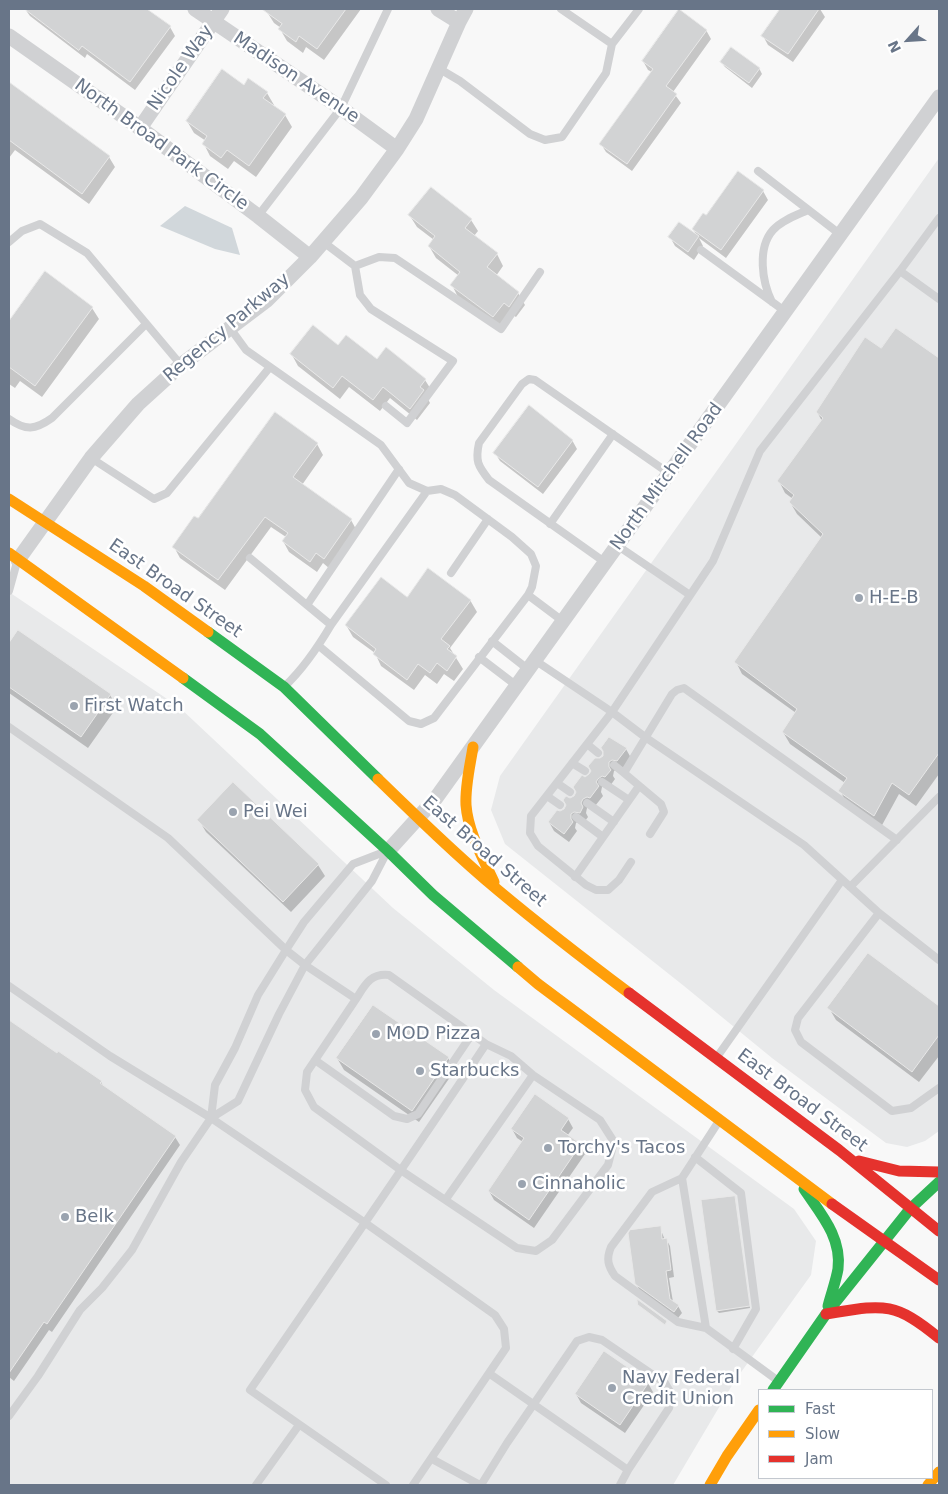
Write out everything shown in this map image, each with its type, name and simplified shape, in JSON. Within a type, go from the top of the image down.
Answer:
[{"type":"main road","name":"East Broad Street","points":[[9,498],[144,586],[284,687],[418,818],[498,890],[575,952],[848,1158],[939,1231]]},
{"type":"main road","points":[[12,559],[260,734],[388,851],[433,895],[538,984],[796,1178],[939,1280]]},
{"type":"main road","points":[[473,747],[467,784],[467,813],[476,841],[498,890]]},
{"type":"main road","points":[[848,1158],[885,1170],[916,1174],[939,1172]]},
{"type":"main road","points":[[796,1178],[832,1231],[838,1248],[839,1267],[826,1314]]},
{"type":"main road","points":[[776,1386],[826,1314],[910,1209],[939,1182]]},
{"type":"main road","points":[[826,1314],[875,1307],[902,1311],[917,1320],[939,1338]]},
{"type":"main road","points":[[710,1485],[727,1456],[758,1411]]},
{"type":"main road","points":[[928,1485],[939,1472]]},
{"type":"street","name":"Madison Avenue","points":[[194,9],[217,15],[397,149]]},
{"type":"street","points":[[438,9],[463,15]]},
{"type":"street","name":"Nicole Way","points":[[140,128],[217,15]]},
{"type":"street","name":"Regency Parkway","points":[[12,559],[44,522],[92,458],[138,404],[180,365],[267,300],[310,257],[361,198],[397,149],[416,119],[463,15]]},
{"type":"street","name":"North Broad Park Circle","points":[[9,36],[140,128],[310,257]]},
{"type":"street","name":"North Mitchell Road","points":[[388,851],[436,798],[518,687],[939,98]]},
{"type":"lane","points":[[258,216],[341,108],[388,9]]},
{"type":"lane","points":[[561,9],[612,44]]},
{"type":"lane","points":[[438,68],[460,81],[530,134],[545,140],[562,136],[606,73],[612,44],[639,9]]},
{"type":"lane","points":[[758,171],[841,235]]},
{"type":"lane","points":[[772,302],[765,288],[762,275],[767,240],[773,230],[796,215],[808,210]]},
{"type":"lane","points":[[631,862],[608,890],[596,890],[538,846],[530,833],[531,816],[612,712],[713,561],[760,451],[939,218]]},
{"type":"lane","points":[[9,242],[22,231],[40,224],[86,253],[180,365]]},
{"type":"lane","points":[[322,241],[355,266],[360,295],[371,308],[453,361],[407,423],[386,406]]},
{"type":"lane","points":[[700,250],[786,312]]},
{"type":"lane","points":[[355,266],[379,257],[395,258],[500,328],[540,272]]},
{"type":"lane","points":[[900,271],[939,299]]},
{"type":"lane","points":[[9,419],[20,427],[40,427],[52,418],[146,324]]},
{"type":"lane","points":[[230,328],[246,350],[381,445],[409,483],[427,491],[441,489],[455,495],[531,554],[536,566],[532,587],[528,595],[434,718],[421,724],[409,722],[319,646]]},
{"type":"lane","points":[[92,458],[154,499],[167,493],[270,367]]},
{"type":"lane","points":[[606,563],[489,480],[478,466],[476,455],[479,443],[522,384],[529,379],[535,380],[670,474]]},
{"type":"lane","points":[[550,524],[613,434]]},
{"type":"lane","points":[[307,605],[400,469]]},
{"type":"lane","points":[[284,687],[295,677],[319,646],[331,625],[427,491]]},
{"type":"lane","points":[[451,574],[488,519]]},
{"type":"lane","points":[[618,546],[690,595]]},
{"type":"lane","points":[[250,558],[331,625]]},
{"type":"lane","points":[[9,591],[12,559]]},
{"type":"lane","points":[[528,595],[564,622]]},
{"type":"lane","points":[[492,641],[612,712],[645,737],[804,845],[879,913],[939,960]]},
{"type":"lane","points":[[479,657],[518,687]]},
{"type":"lane","points":[[624,772],[672,694],[684,688],[897,840]]},
{"type":"lane","points":[[9,727],[168,838],[286,950],[356,999]]},
{"type":"lane","points":[[587,744],[598,753]]},
{"type":"lane","points":[[572,764],[585,771]]},
{"type":"lane","points":[[614,766],[624,772],[661,804],[664,812],[650,834]]},
{"type":"lane","points":[[557,782],[570,792]]},
{"type":"lane","points":[[602,782],[629,800]]},
{"type":"lane","points":[[576,876],[639,786]]},
{"type":"lane","points":[[547,796],[560,805]]},
{"type":"lane","points":[[850,888],[939,797]]},
{"type":"lane","points":[[586,803],[614,822]]},
{"type":"lane","points":[[576,817],[603,837]]},
{"type":"lane","points":[[211,1118],[215,1085],[236,1048],[258,995],[304,922],[353,864],[388,851]]},
{"type":"lane","points":[[9,1416],[38,1376],[80,1310],[102,1288],[132,1250],[181,1162],[211,1118],[238,1100],[279,1014],[305,965],[372,881],[388,851]]},
{"type":"lane","points":[[716,1058],[842,880]]},
{"type":"lane","points":[[879,913],[798,1018],[795,1030],[801,1042],[892,1111],[911,1108],[939,1088]]},
{"type":"lane","points":[[379,974],[389,974],[472,1034],[486,1044],[511,1056],[532,1075],[600,1120],[614,1142],[608,1165],[552,1240],[536,1251],[517,1248],[446,1198],[402,1171],[314,1107],[305,1090],[307,1072],[368,981],[379,974]]},
{"type":"lane","points":[[9,986],[110,1056],[211,1118],[364,1222],[495,1315],[504,1329],[506,1348],[413,1485]]},
{"type":"lane","points":[[315,1060],[394,1116],[407,1120],[418,1114],[472,1034]]},
{"type":"lane","points":[[386,1485],[250,1390],[364,1222],[402,1171],[486,1044]]},
{"type":"lane","points":[[446,1198],[532,1075]]},
{"type":"lane","points":[[720,1120],[682,1178],[652,1192],[607,1256],[610,1268],[615,1276],[678,1322],[706,1328],[733,1348],[776,1386]]},
{"type":"lane","points":[[695,1157],[741,1193],[756,1309],[733,1348]]},
{"type":"lane","points":[[682,1178],[706,1328]]},
{"type":"lane","points":[[432,1459],[480,1485],[577,1341],[590,1336],[602,1340],[665,1383],[672,1395],[669,1408],[620,1485]]},
{"type":"lane","points":[[490,1374],[628,1470]]},
{"type":"lane","points":[[256,1485],[299,1425]]},
{"type":"shaded area","points":[[939,158],[939,1131],[925,1141],[907,1147],[886,1143],[772,1058],[505,844],[491,810],[500,776]]},
{"type":"shaded area","points":[[185,206],[232,228],[240,255],[215,249],[160,226]]},
{"type":"shaded area","points":[[9,592],[179,707],[393,908],[494,990],[794,1209],[816,1241],[811,1275],[734,1382],[673,1485],[9,1485]]},
{"type":"building","points":[[25,9],[147,9],[171,26],[130,82],[82,46],[79,50]]},
{"type":"building","points":[[262,9],[346,9],[317,49],[299,36],[296,42],[278,29],[282,24]]},
{"type":"building","points":[[679,9],[707,30],[666,86],[677,94],[627,164],[599,144],[653,69],[642,61]]},
{"type":"building","points":[[780,9],[819,9],[788,54],[761,36]]},
{"type":"building","points":[[731,47],[760,68],[749,83],[720,62]]},
{"type":"building","points":[[222,69],[244,85],[248,78],[268,92],[263,98],[286,114],[249,166],[227,150],[221,158],[202,144],[207,136],[186,121]]},
{"type":"building","points":[[9,82],[110,156],[82,194],[9,140]]},
{"type":"building","points":[[738,171],[764,190],[721,250],[692,229],[703,213],[706,215]]},
{"type":"building","points":[[431,187],[472,219],[465,228],[498,253],[487,267],[519,292],[509,307],[504,303],[493,317],[450,285],[460,272],[428,246],[435,236],[408,215]]},
{"type":"building","points":[[679,222],[699,236],[688,252],[668,237]]},
{"type":"building","points":[[45,271],[93,307],[35,386],[9,367],[9,321]]},
{"type":"building","points":[[313,325],[338,345],[346,335],[377,359],[386,347],[426,379],[420,387],[424,390],[410,409],[383,387],[373,400],[342,376],[333,388],[290,354]]},
{"type":"building","name":"H-E-B","points":[[896,328],[939,358],[939,753],[909,795],[892,783],[874,816],[838,791],[847,778],[782,732],[797,709],[734,662],[823,534],[789,502],[794,495],[777,481],[823,418],[816,412],[865,337],[881,348]]},
{"type":"building","points":[[529,405],[573,440],[538,487],[493,453]]},
{"type":"building","points":[[275,412],[318,443],[293,477],[352,519],[324,559],[316,553],[310,562],[282,541],[288,533],[265,517],[218,580],[172,547],[194,516],[198,518]]},
{"type":"building","points":[[428,568],[471,600],[441,639],[450,646],[447,649],[457,656],[447,671],[437,663],[430,673],[418,664],[407,680],[373,654],[376,649],[345,625],[381,577],[407,597]]},
{"type":"building","points":[[18,630],[111,694],[81,737],[9,687],[9,643]]},
{"type":"building","points":[[609,737],[627,748],[617,761],[612,760],[609,762],[611,770],[605,777],[602,776],[598,779],[596,782],[599,786],[590,798],[583,799],[581,803],[583,807],[580,813],[574,812],[571,814],[573,822],[564,834],[548,822],[557,810],[564,809],[566,805],[563,800],[566,796],[570,798],[574,796],[576,792],[573,787],[582,775],[585,777],[591,771],[588,766],[595,758],[603,756],[601,748]]},
{"type":"building","points":[[233,782],[319,864],[283,902],[197,820]]},
{"type":"building","points":[[868,953],[939,1006],[939,1035],[912,1072],[827,1008]]},
{"type":"building","points":[[373,1005],[449,1057],[412,1111],[336,1058]]},
{"type":"building","name":"Belk","points":[[9,1020],[102,1081],[100,1083],[176,1136],[47,1324],[44,1322],[9,1373]]},
{"type":"building","points":[[535,1094],[569,1118],[561,1130],[581,1144],[529,1220],[488,1191],[524,1138],[511,1129]]},
{"type":"building","points":[[735,1196],[750,1306],[716,1311],[701,1200]]},
{"type":"building","points":[[661,1226],[662,1239],[667,1238],[671,1270],[666,1271],[670,1299],[679,1305],[674,1312],[635,1284],[628,1233],[630,1230]]},
{"type":"building","points":[[637,1299],[667,1321],[665,1325],[638,1305]]},
{"type":"building","name":"Navy Federal Credit Union","points":[[604,1351],[649,1382],[620,1425],[575,1394]]},
{"type":"traffic: fast","points":[[208,632],[284,687],[378,779]]},
{"type":"traffic: fast","points":[[183,678],[260,734],[388,851],[433,895],[518,967]]},
{"type":"traffic: fast","points":[[774,1389],[826,1314],[910,1209],[939,1182]]},
{"type":"traffic: fast","points":[[804,1189],[823,1216],[837,1246],[838,1269],[828,1306]]},
{"type":"traffic: slow","points":[[9,499],[144,586],[208,632]]},
{"type":"traffic: slow","points":[[9,553],[183,678]]},
{"type":"traffic: slow","points":[[473,747],[466,791],[467,815],[477,845],[494,882]]},
{"type":"traffic: slow","points":[[378,779],[483,878],[629,993]]},
{"type":"traffic: slow","points":[[518,967],[538,984],[832,1204]]},
{"type":"traffic: slow","points":[[710,1485],[727,1456],[758,1411]]},
{"type":"traffic: slow","points":[[928,1485],[939,1472]]},
{"type":"traffic: jam","points":[[629,993],[839,1150],[939,1231]]},
{"type":"traffic: jam","points":[[859,1161],[899,1171],[939,1172]]},
{"type":"traffic: jam","points":[[832,1204],[939,1280]]},
{"type":"traffic: jam","points":[[826,1314],[886,1308],[910,1317],[939,1338]]},
{"type":"place","name":"H-E-B","points":[[859,598]]},
{"type":"place","name":"First Watch","points":[[74,706]]},
{"type":"place","name":"Pei Wei","points":[[233,812]]},
{"type":"place","name":"MOD Pizza","points":[[376,1034]]},
{"type":"place","name":"Starbucks","points":[[420,1071]]},
{"type":"place","name":"Torchy's Tacos","points":[[548,1148]]},
{"type":"place","name":"Cinnaholic","points":[[522,1184]]},
{"type":"place","name":"Belk","points":[[65,1217]]},
{"type":"place","name":"Navy Federal Credit Union","points":[[612,1388]]}]
